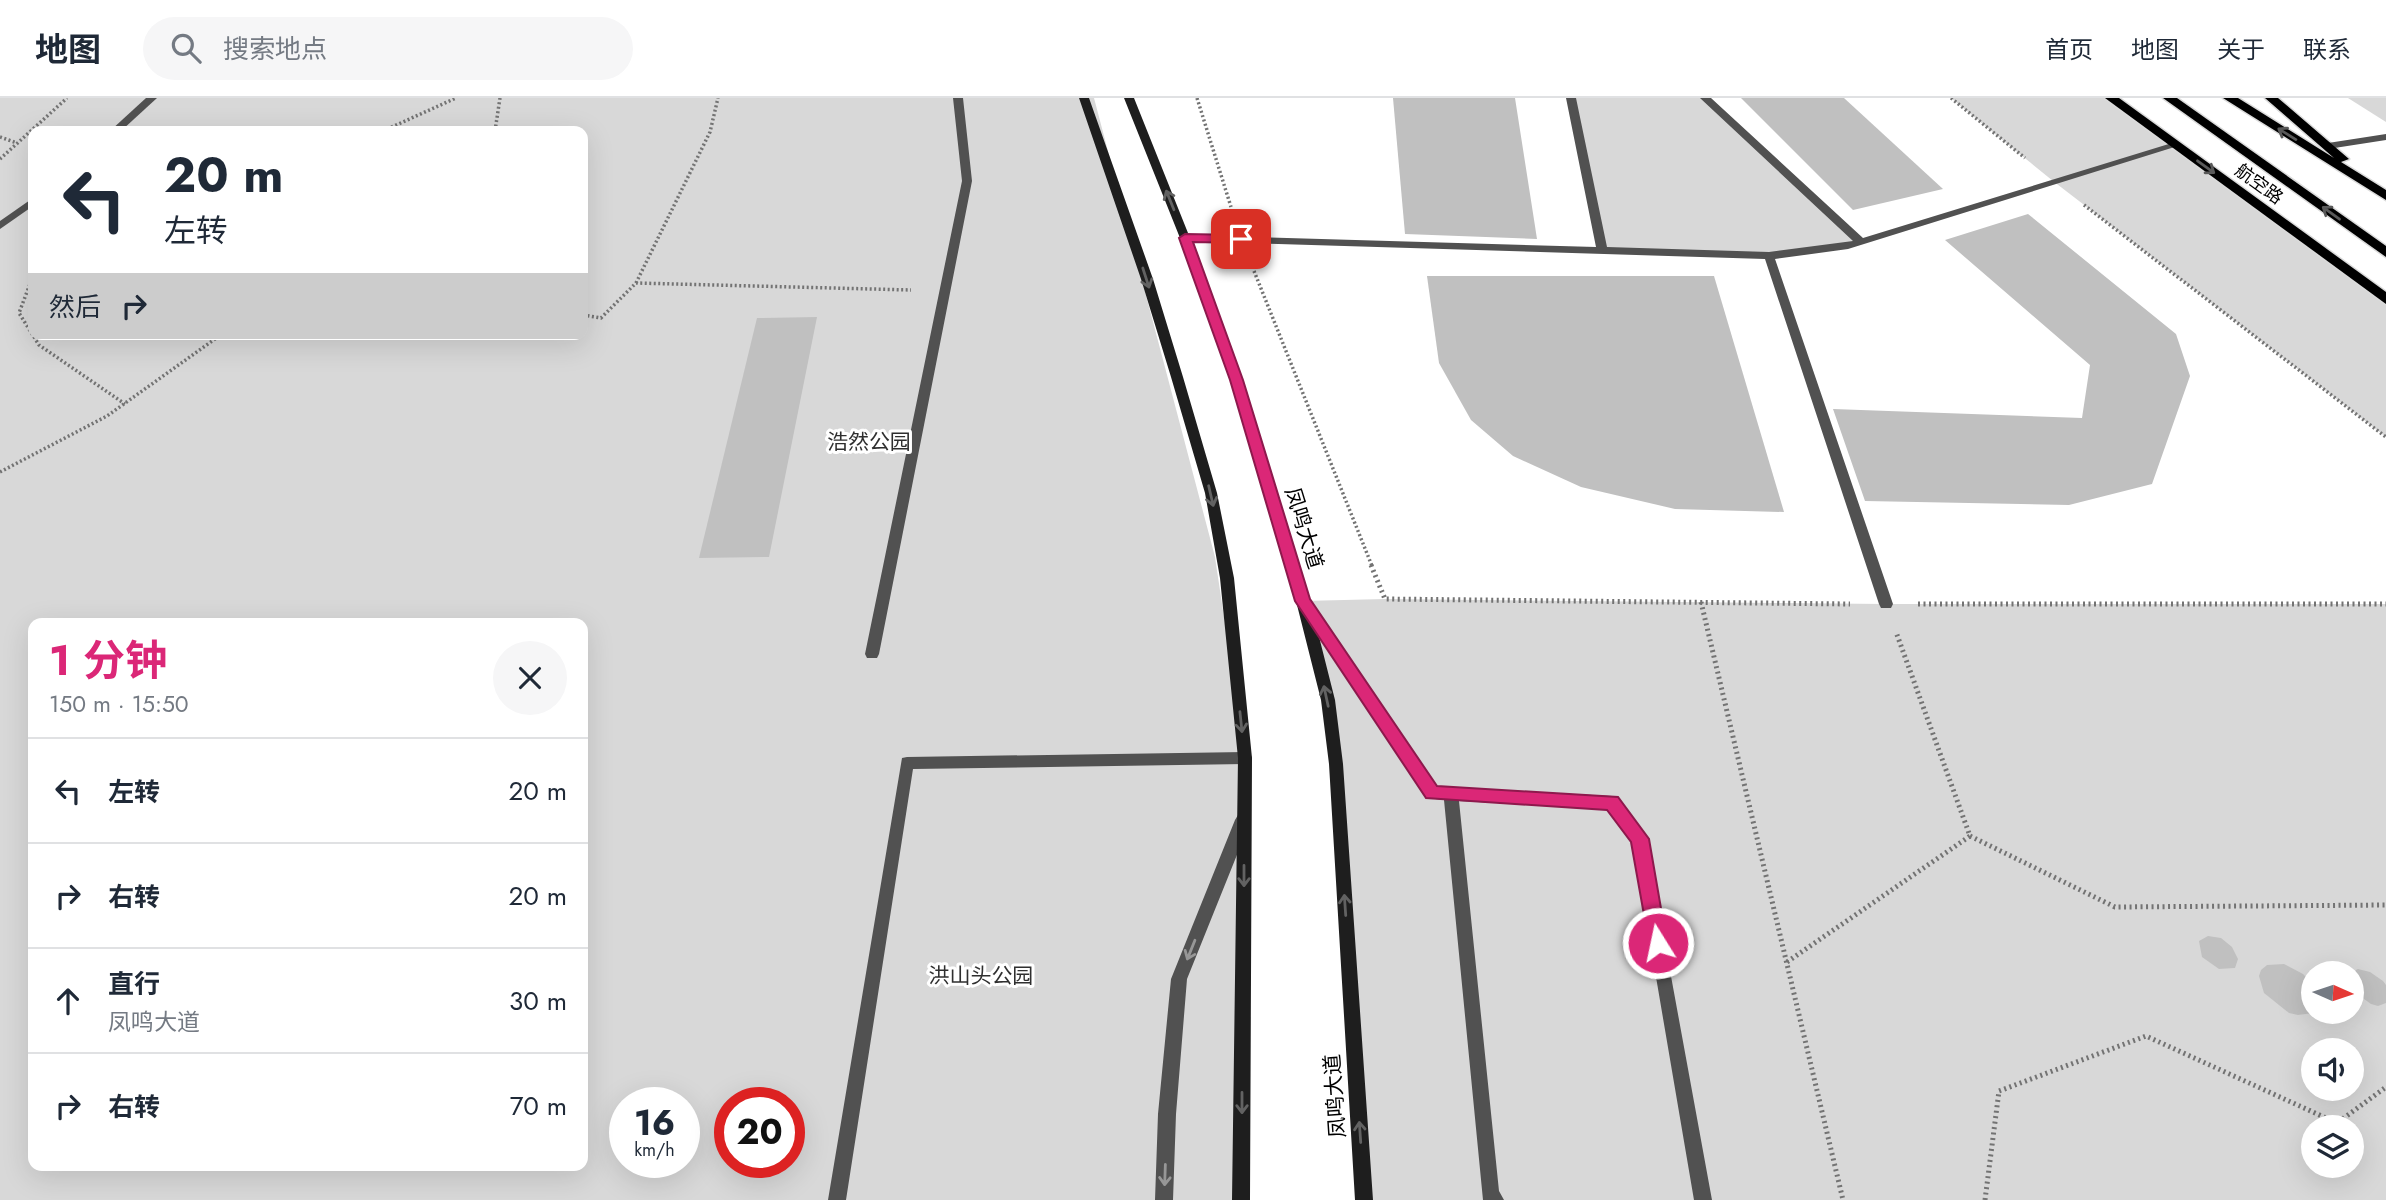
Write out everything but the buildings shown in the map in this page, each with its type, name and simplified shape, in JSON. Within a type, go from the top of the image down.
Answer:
[{"type":"main road","points":[[1084,98],[1147,279],[1211,493],[1227,578],[1245,758],[1241,1200]]},
{"type":"main road","name":"凤鸣大道","points":[[1129,98],[1185,238],[1237,380],[1303,601],[1328,700],[1336,764],[1364,1200]]},
{"type":"main road","name":"航空路","points":[[2111,98],[2386,299]]},
{"type":"main road","name":"航空路","points":[[2169,98],[2386,253]]},
{"type":"main road","points":[[2229,98],[2386,196]]},
{"type":"main road","points":[[2271,98],[2386,196]]},
{"type":"street","points":[[121,126],[152,98]]},
{"type":"street","points":[[872,654],[967,181],[958,98]]},
{"type":"street","points":[[1571,98],[1602,251]]},
{"type":"street","points":[[1704,98],[1861,242]]},
{"type":"street","points":[[2328,146],[2386,137]]},
{"type":"street","points":[[1185,238],[1769,256],[1844,247],[2176,145]]},
{"type":"street","points":[[0,226],[28,205]]},
{"type":"street","points":[[1769,256],[1886,604]]},
{"type":"street","points":[[1303,601],[1432,793],[1612,803],[1640,839],[1703,1200]]},
{"type":"street","points":[[837,1200],[906,763],[1245,758]]},
{"type":"street","points":[[1451,794],[1490,1196],[1495,1200]]},
{"type":"street","points":[[1164,1200],[1167,1114],[1179,979],[1244,819]]},
{"type":"path","points":[[37,126],[67,98]]},
{"type":"path","points":[[394,126],[456,98]]},
{"type":"path","points":[[496,126],[500,98]]},
{"type":"path","points":[[588,316],[601,318],[636,283],[710,132],[718,98]]},
{"type":"path","points":[[1197,98],[1241,239],[1385,599],[1886,604],[2386,604]]},
{"type":"path","points":[[1951,98],[2053,181],[2386,437]]},
{"type":"path","points":[[0,159],[28,134]]},
{"type":"path","points":[[0,137],[17,144]]},
{"type":"path","points":[[636,283],[944,291]]},
{"type":"path","points":[[28,289],[19,313],[28,327]]},
{"type":"path","points":[[36,340],[39,345],[125,404]]},
{"type":"path","points":[[0,472],[107,416],[214,340]]},
{"type":"path","points":[[1701,602],[1843,1200]]},
{"type":"path","points":[[1886,604],[1970,836],[2115,907],[2386,905]]},
{"type":"path","points":[[1787,962],[1970,836]]},
{"type":"path","points":[[1985,1200],[1999,1091],[2146,1035],[2337,1123],[2386,1087]]},
{"type":"green space","name":"浩然公园","points":[[0,98],[1094,98],[1215,557],[1245,758],[1248,1200],[0,1200]]},
{"type":"green space","points":[[1571,98],[1705,98],[1861,242],[1769,256],[1602,251]]},
{"type":"green space","points":[[1951,98],[2110,98],[2386,300],[2386,437],[2053,181]]},
{"type":"green space","points":[[2348,98],[2386,98],[2386,122]]},
{"type":"green space","points":[[1385,599],[1886,604],[2386,604],[2386,1200],[1364,1200],[1336,764],[1303,601]]},
{"type":"route","points":[[1241,239],[1185,238],[1237,380],[1303,601],[1432,793],[1612,803],[1640,839],[1658,943]]},
{"type":"park label","name":"洪山头公园","points":[[981,976]]}]
